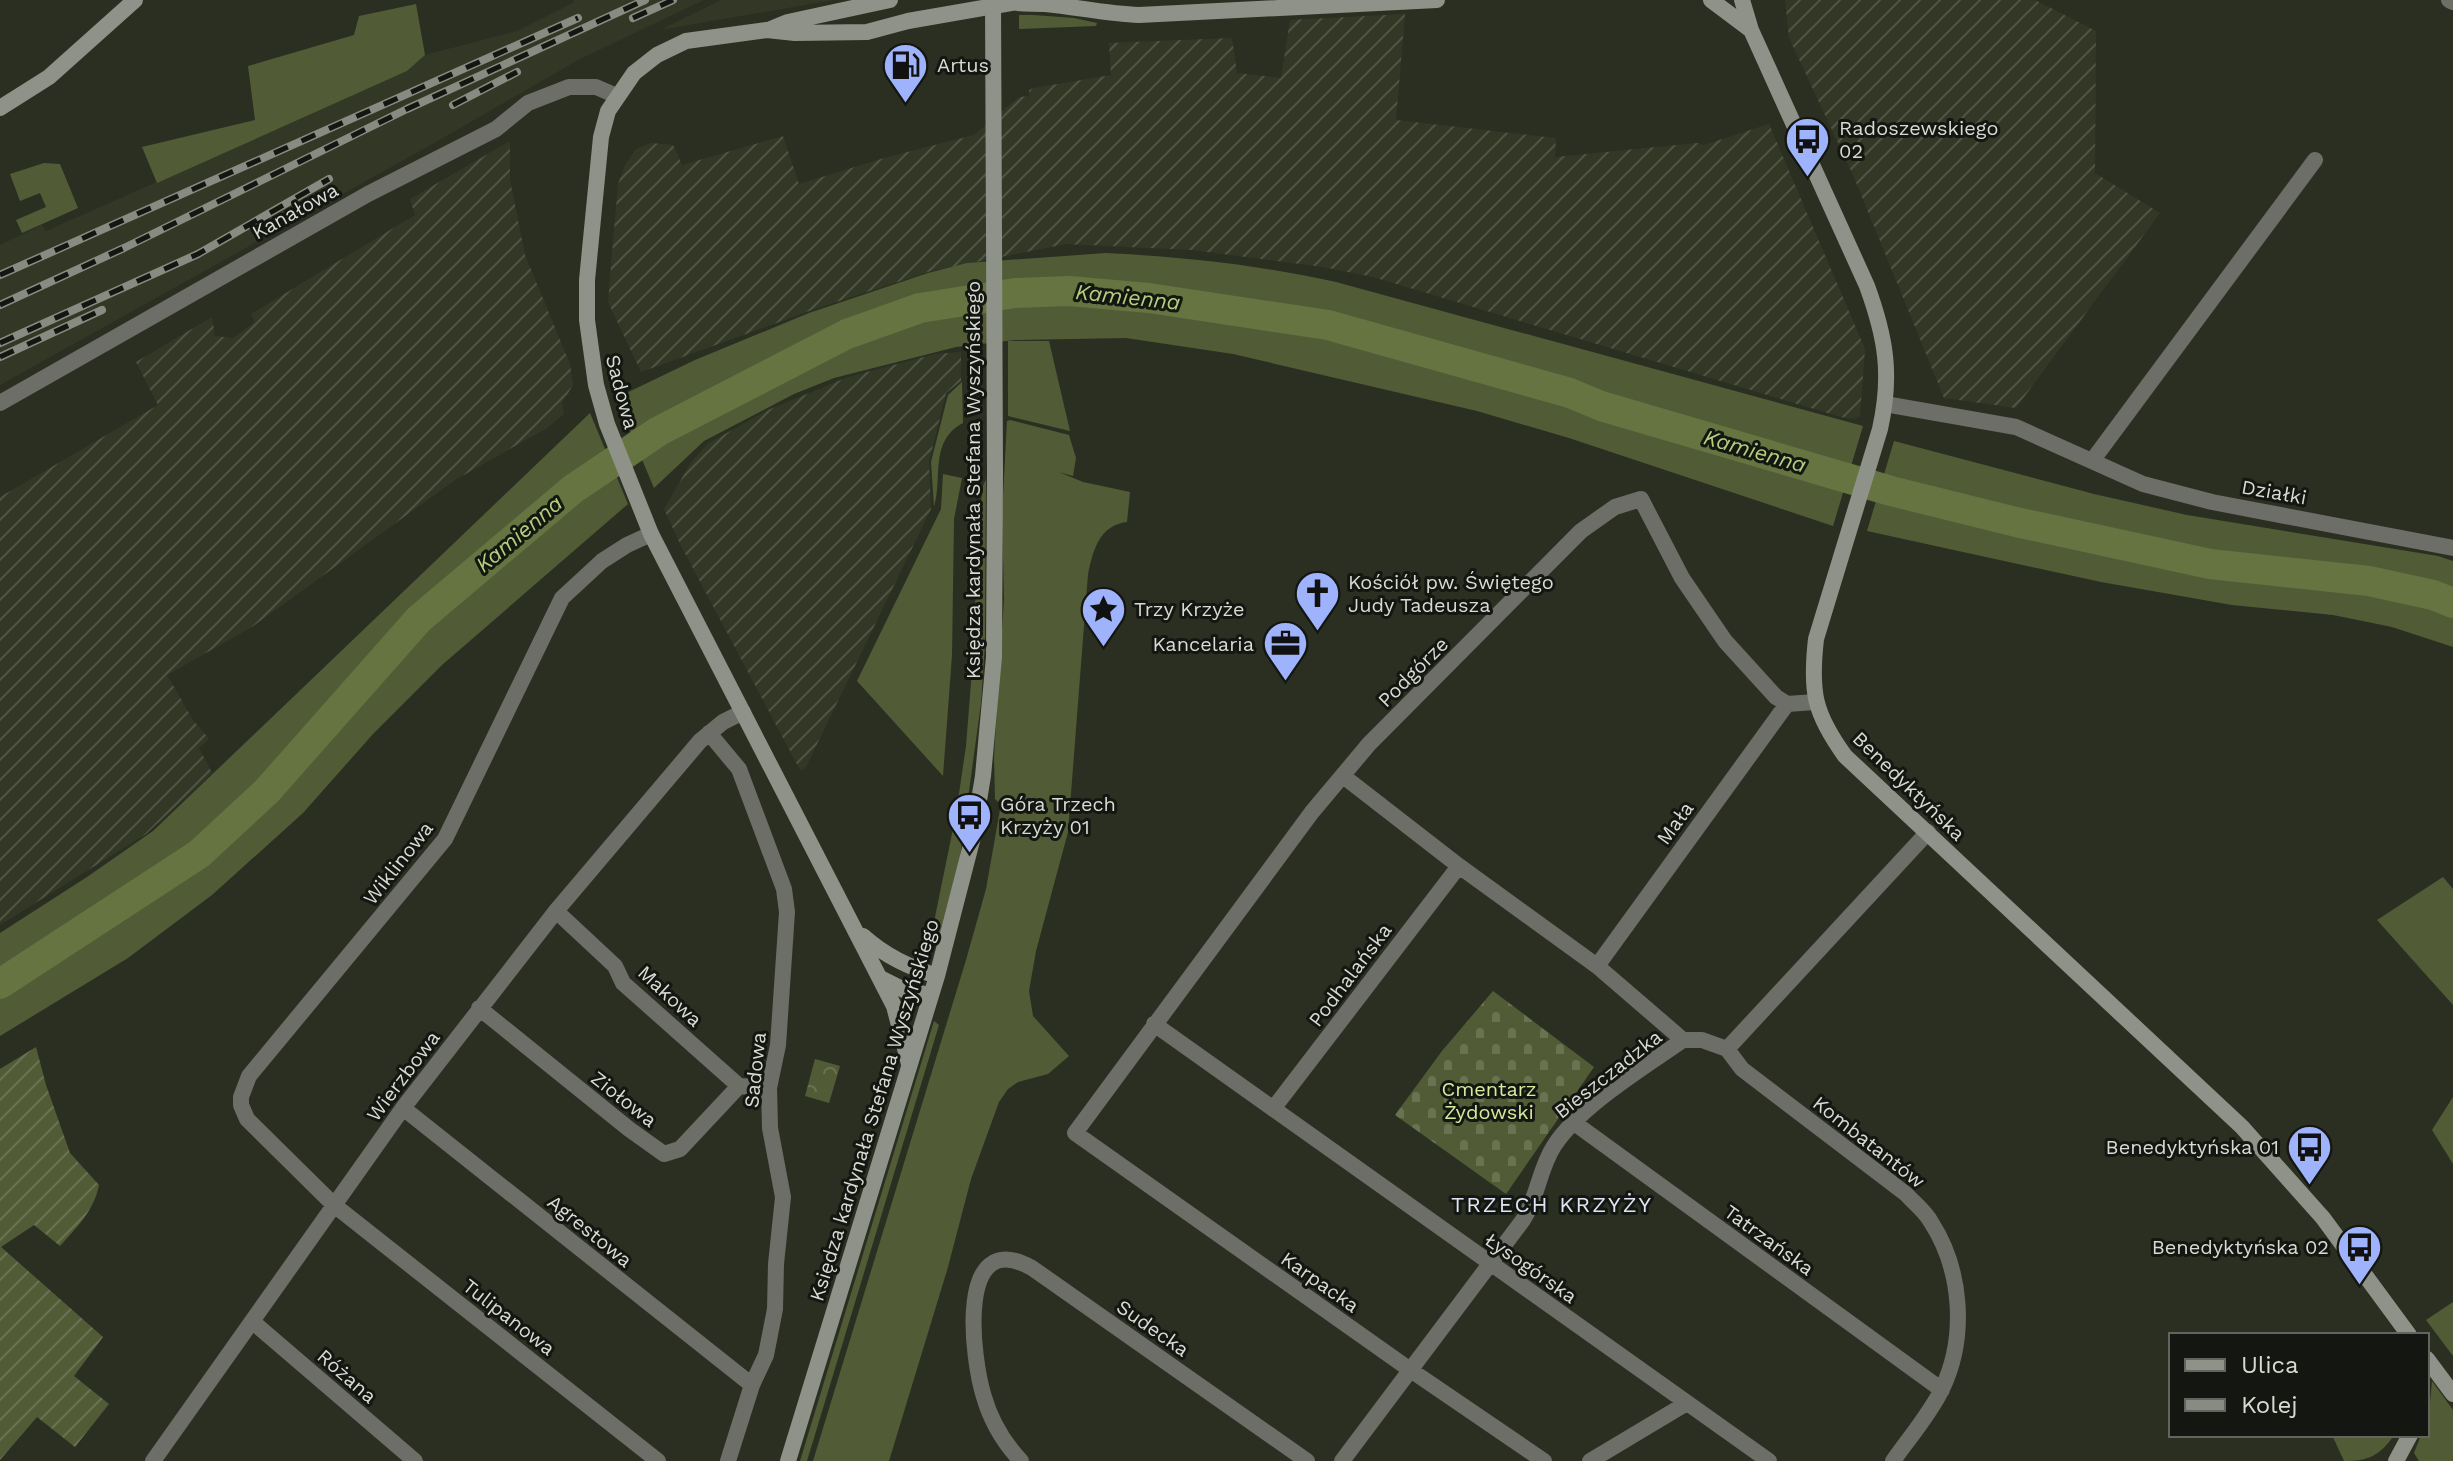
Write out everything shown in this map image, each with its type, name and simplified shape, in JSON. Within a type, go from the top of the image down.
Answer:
[{"type":"street","points":[[0,108],[49,77],[135,0]]},
{"type":"street","points":[[767,30],[788,22],[890,0]]},
{"type":"street","name":"Księdza kardynała Stefana Wyszyńskiego","points":[[788,1461],[937,976],[963,882],[983,776],[994,657],[993,0]]},
{"type":"street","points":[[767,30],[795,33],[867,32],[1006,2],[1046,4],[1105,14],[1139,7],[1437,0]]},
{"type":"street","name":"Benedyktyńska","points":[[1711,0],[1751,30]]},
{"type":"street","name":"Benedyktyńska","points":[[1742,0],[1751,30],[1867,286],[1881,323],[1888,362],[1880,429],[1816,639],[1812,672],[1815,702],[1826,730],[1845,756],[2242,1127],[2323,1218],[2408,1333]]},
{"type":"street","name":"Sadowa","points":[[767,30],[704,37],[662,51],[641,66],[608,111],[601,137],[587,280],[588,333],[601,403],[651,534],[894,1006],[909,1064]]},
{"type":"street","name":"Kanałowa","points":[[0,403],[241,264],[368,194],[496,129],[528,103],[548,93],[585,86],[617,96]]},
{"type":"street","points":[[2092,461],[2312,164]]},
{"type":"street","name":"Działki","points":[[1885,404],[2016,427],[2143,484],[2212,502],[2453,548]]},
{"type":"street","name":"Podgórze","points":[[1075,1133],[1312,812],[1369,744],[1581,531],[1615,507],[1641,499],[1682,578],[1725,641],[1776,697],[1787,704]]},
{"type":"street","name":"Wiklinowa","points":[[334,1205],[247,1119],[241,1105],[243,1088],[260,1063],[445,839],[562,598],[602,561],[651,534]]},
{"type":"street","points":[[1787,704],[1815,702]]},
{"type":"street","name":"Mała","points":[[1597,966],[1787,704]]},
{"type":"street","points":[[709,733],[743,712]]},
{"type":"street","name":"Sadowa","points":[[709,733],[739,769],[785,898],[778,1045],[769,1088],[770,1128],[783,1197],[775,1309],[766,1355],[752,1385],[728,1461]]},
{"type":"street","name":"Wierzbowa","points":[[162,1458],[403,1108],[556,911],[709,733]]},
{"type":"street","points":[[1343,776],[1459,866],[1597,966],[1683,1040]]},
{"type":"street","points":[[1727,1049],[1928,832]]},
{"type":"street","name":"Podhalańska","points":[[1273,1109],[1459,866]]},
{"type":"street","name":"Makowa","points":[[556,911],[615,966],[623,983],[739,1086]]},
{"type":"street","name":"Sadowa","points":[[854,927],[876,948],[913,968],[937,976]]},
{"type":"street","points":[[880,978],[904,990],[931,995]]},
{"type":"street","name":"Ziołowa","points":[[479,1008],[660,1153],[668,1154],[680,1149],[739,1086]]},
{"type":"street","name":"Łysogórska","points":[[1154,1024],[1769,1461]]},
{"type":"street","name":"Bieszczadzka","points":[[1342,1461],[1533,1204],[1542,1170],[1553,1147],[1573,1122],[1683,1040],[1702,1040],[1727,1049]]},
{"type":"street","name":"Kombatantów","points":[[1727,1049],[1742,1069],[1906,1194],[1930,1219],[1944,1244],[1959,1313],[1953,1356],[1942,1390],[1893,1461]]},
{"type":"street","points":[[739,1086],[769,1088]]},
{"type":"street","name":"Agrestowa","points":[[403,1108],[752,1385]]},
{"type":"street","name":"Tatrzańska","points":[[1573,1122],[1942,1390]]},
{"type":"street","name":"Karpacka","points":[[1075,1133],[1544,1461]]},
{"type":"street","name":"Tulipanowa","points":[[334,1205],[658,1461]]},
{"type":"street","name":"Sudecka","points":[[1021,1461],[994,1421],[979,1381],[972,1325],[973,1305],[986,1269],[995,1262],[1007,1259],[1020,1261],[1307,1461]]},
{"type":"street","name":"Różana","points":[[253,1322],[415,1461]]},
{"type":"street","points":[[2429,1362],[2453,1394]]},
{"type":"street","points":[[1590,1461],[1687,1403]]},
{"type":"street","points":[[2396,1461],[2409,1437]]},
{"type":"shaded area","points":[[574,0],[704,0],[580,59],[0,385],[0,245],[42,225],[46,231],[407,71],[425,55],[517,31]]},
{"type":"shaded area","points":[[721,0],[834,0],[660,30]]},
{"type":"shaded area","points":[[1785,0],[2035,0],[2096,31],[2095,173],[2160,213],[2016,408],[1944,398],[1853,175],[1789,38]]},
{"type":"shaded area","points":[[1405,14],[1396,120],[1556,138],[1555,157],[1697,143],[1704,145],[1769,124],[1865,349],[1860,416],[1854,419],[1841,417],[1373,277],[1323,267],[1192,250],[1066,244],[931,271],[641,372],[608,302],[618,184],[625,165],[636,149],[651,143],[673,145],[682,165],[783,136],[799,184],[974,135],[1019,97],[1029,96],[1029,90],[1034,88],[1111,75],[1109,43],[1232,38],[1237,73],[1281,78],[1290,20]]},
{"type":"shaded area","points":[[510,141],[510,180],[525,255],[570,364],[573,385],[562,403],[564,414],[547,428],[455,480],[252,627],[167,675],[193,720],[209,739],[199,748],[212,773],[146,834],[0,925],[0,497],[158,405],[136,362],[212,317],[215,336],[233,338],[255,322],[251,314],[415,215],[410,199]]},
{"type":"shaded area","points":[[961,352],[961,381],[946,393],[929,462],[931,509],[805,769],[800,770],[664,509],[690,464],[707,444],[768,410],[848,377],[935,354]]},
{"type":"green space","points":[[416,4],[425,55],[407,71],[157,183],[142,147],[255,120],[248,66],[354,35],[359,16]]},
{"type":"green space","points":[[1019,15],[1097,23],[1096,26],[1019,29]]},
{"type":"green space","points":[[44,163],[60,164],[78,208],[22,233],[16,220],[46,207],[40,193],[20,201],[10,174]]},
{"type":"green space","points":[[1106,253],[1222,263],[1336,282],[1863,426],[1833,526],[1569,438],[1477,411],[1233,354],[1126,338],[1015,340],[956,347],[834,378],[794,394],[704,441],[654,488],[616,398],[695,360],[809,313],[928,273],[967,263]]},
{"type":"green space","points":[[1008,341],[1049,341],[1070,431],[1008,416]]},
{"type":"green space","points":[[962,382],[963,423],[952,431],[941,450],[934,507],[931,462],[948,395]]},
{"type":"green space","points":[[590,413],[628,504],[442,665],[373,734],[303,813],[212,895],[128,958],[0,1036],[0,933],[153,831]]},
{"type":"green space","points":[[1007,421],[1069,435],[1076,458],[1073,476],[1059,472],[1083,482],[1130,492],[1127,522],[1110,528],[1099,540],[1088,574],[1068,832],[1036,951],[1029,991],[1033,1016],[1069,1056],[1048,1074],[1018,1082],[1008,1089],[999,1102],[971,1179],[948,1267],[889,1461],[813,1461],[986,889],[1001,804],[995,799],[994,756],[1004,599],[1002,515]]},
{"type":"green space","points":[[1894,441],[2094,494],[2187,515],[2453,561],[2453,647],[2392,627],[2333,615],[2232,605],[2101,582],[1867,531]]},
{"type":"green space","points":[[943,474],[962,478],[954,519],[952,655],[943,776],[857,681],[941,509]]},
{"type":"green space","points":[[986,479],[985,644],[981,703],[960,857],[939,936],[934,930],[935,917],[966,746],[975,633],[976,543]]},
{"type":"green space","points":[[2443,877],[2453,889],[2453,1005],[2377,920]]},
{"type":"green space","name":"Cmentarz Żydowski","points":[[1493,991],[1594,1067],[1506,1194],[1395,1115],[1442,1051]]},
{"type":"green space","points":[[934,1021],[939,1025],[807,1461],[800,1461]]},
{"type":"green space","points":[[36,1047],[70,1153],[99,1185],[89,1211],[60,1246],[34,1225],[1,1247],[103,1337],[74,1376],[109,1404],[75,1447],[37,1417],[0,1460],[0,1069]]},
{"type":"green space","points":[[815,1059],[840,1066],[829,1103],[805,1096]]},
{"type":"green space","points":[[2453,1097],[2453,1164],[2432,1130]]},
{"type":"green space","points":[[2453,1302],[2453,1356],[2426,1320]]},
{"type":"green space","points":[[2432,1381],[2453,1410],[2453,1461],[2419,1461],[2414,1453],[2420,1437],[2429,1437]]},
{"type":"green space","points":[[2333,1437],[2392,1437],[2373,1456],[2344,1461]]},
{"type":"waterway","name":"Kamienna","points":[[0,984],[199,854],[267,791],[419,619],[573,489],[659,431],[847,334],[920,308],[1015,293],[1069,291],[1149,298],[1328,325],[1570,393],[1601,406],[1891,491],[2016,522],[2210,564],[2369,581],[2433,595],[2453,603]]},
{"type":"railway","points":[[0,305],[124,248],[407,109],[645,0]]},
{"type":"railway","points":[[633,18],[673,0]]},
{"type":"railway","points":[[0,275],[578,18]]},
{"type":"railway","points":[[453,105],[517,72]]},
{"type":"railway","points":[[0,343],[198,254],[329,179]]},
{"type":"railway","points":[[0,357],[102,310]]},
{"type":"place","name":"Artus","points":[[906,104]]},
{"type":"place","name":"Radoszewskiego 02","points":[[1808,179]]},
{"type":"place","name":"Kościół pw. Świętego Judy Tadeusza","points":[[1317,632]]},
{"type":"place","name":"Trzy Krzyże","points":[[1103,648]]},
{"type":"place","name":"Kancelaria","points":[[1285,683]]},
{"type":"place","name":"Góra Trzech Krzyży 01","points":[[969,854]]},
{"type":"place","name":"Benedyktyńska 01","points":[[2310,1186]]},
{"type":"place","name":"Benedyktyńska 02","points":[[2360,1286]]},
{"type":"district","name":"TRZECH KRZYŻY","points":[[1552,1204]]}]
